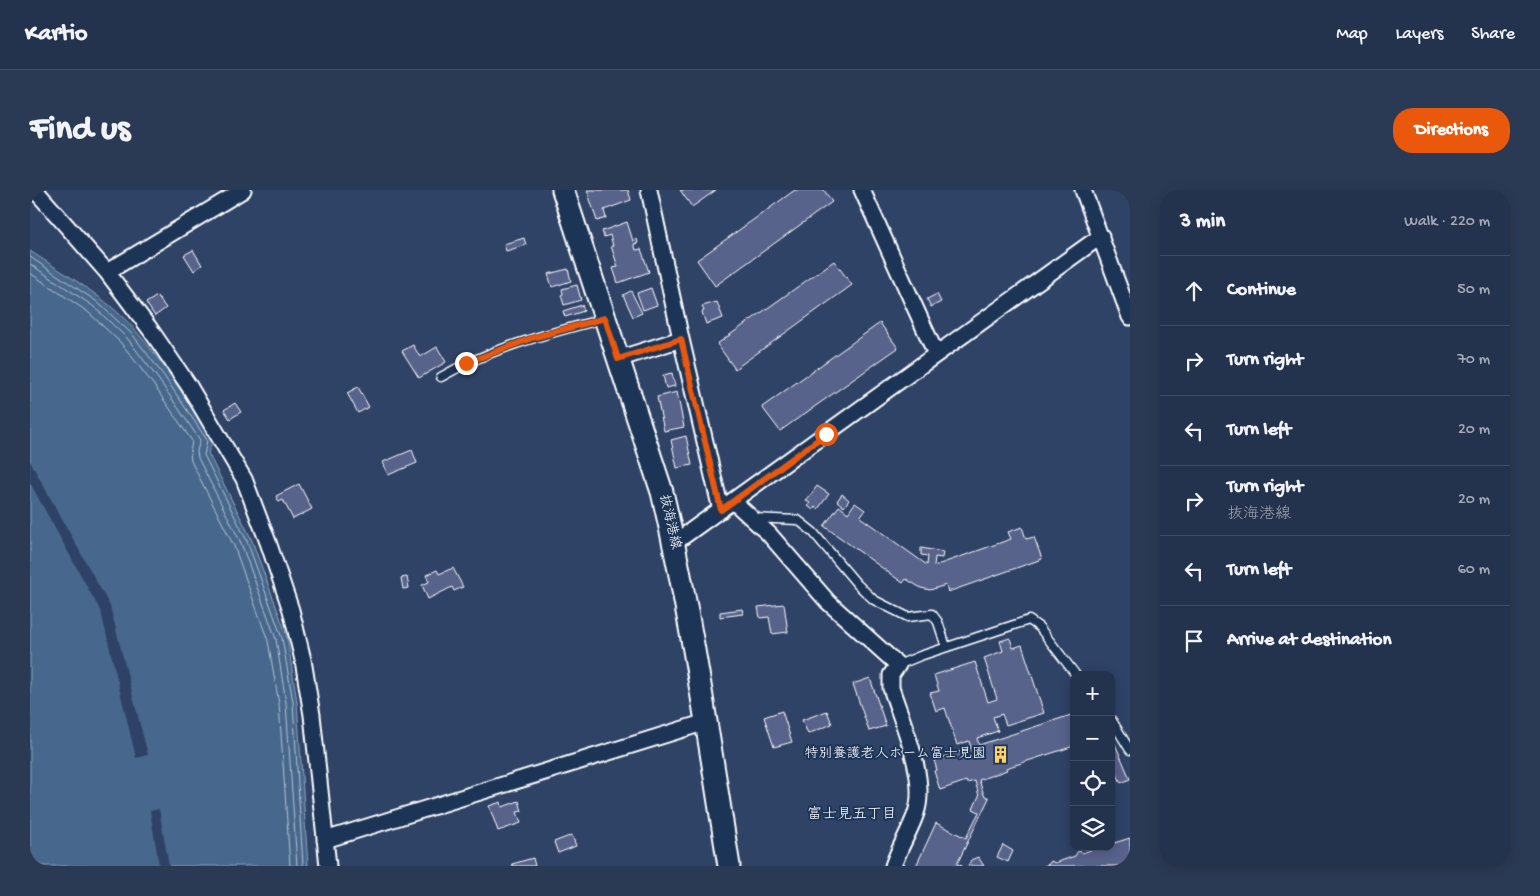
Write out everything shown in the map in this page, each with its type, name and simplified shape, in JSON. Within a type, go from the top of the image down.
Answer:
[{"type":"main road","name":"抜海港線","points":[[563,190],[662,492],[674,544],[706,722],[729,866]]},
{"type":"street","points":[[35,190],[107,272],[150,328],[189,386],[244,479],[291,610],[303,660],[312,715],[328,866]]},
{"type":"street","points":[[107,272],[243,190]]},
{"type":"street","points":[[649,190],[681,339],[727,505],[751,518],[769,534],[828,602],[898,665],[891,675],[891,688],[915,762],[920,785],[917,812],[893,866]]},
{"type":"street","points":[[862,190],[936,354]]},
{"type":"street","points":[[1083,190],[1130,316]]},
{"type":"street","points":[[674,544],[1101,236]]},
{"type":"street","points":[[618,359],[681,339]]},
{"type":"street","points":[[325,840],[706,722]]},
{"type":"lane","points":[[441,377],[466,363],[532,338],[605,318]]},
{"type":"lane","points":[[751,518],[798,520],[814,532],[857,584],[874,600],[908,617],[932,614],[938,622],[946,647]]},
{"type":"lane","points":[[898,665],[1029,620],[1039,627],[1073,671]]},
{"type":"lane","points":[[1115,726],[1130,750]]},
{"type":"water","points":[[30,251],[86,287],[125,319],[157,357],[213,440],[208,453],[251,538],[287,636],[297,702],[308,866],[30,866]]},
{"type":"pier","points":[[30,461],[110,606],[148,755],[136,758],[101,612],[30,483]]},
{"type":"pier","points":[[159,809],[169,866],[159,866],[150,811]]},
{"type":"building","points":[[587,190],[628,190],[631,200],[604,210],[606,218],[597,221]]},
{"type":"building","points":[[680,190],[716,190],[692,207]]},
{"type":"building","points":[[795,190],[824,190],[832,202],[715,286],[697,260]]},
{"type":"building","points":[[627,222],[633,241],[637,239],[638,243],[634,244],[636,250],[641,249],[649,272],[618,283],[613,268],[618,267],[611,246],[613,246],[610,235],[604,237],[602,231]]},
{"type":"building","points":[[524,238],[526,245],[506,251],[504,244]]},
{"type":"building","points":[[193,250],[202,265],[194,271],[184,255]]},
{"type":"building","points":[[834,261],[852,285],[735,369],[717,344]]},
{"type":"building","points":[[568,269],[571,281],[552,287],[548,274]]},
{"type":"building","points":[[577,285],[581,300],[564,305],[561,295],[563,294],[562,289]]},
{"type":"building","points":[[651,288],[657,305],[643,310],[637,293]]},
{"type":"building","points":[[631,291],[642,313],[633,317],[623,295]]},
{"type":"building","points":[[937,294],[941,302],[931,307],[927,299]]},
{"type":"building","points":[[157,296],[166,308],[155,316],[146,303]]},
{"type":"building","points":[[717,302],[723,318],[706,324],[702,306]]},
{"type":"building","points":[[582,305],[584,311],[565,317],[563,311]]},
{"type":"building","points":[[880,323],[898,348],[780,431],[762,407]]},
{"type":"building","points":[[413,345],[420,357],[437,347],[446,362],[419,378],[402,351]]},
{"type":"building","points":[[672,373],[675,386],[666,388],[663,375]]},
{"type":"building","points":[[358,387],[369,407],[358,413],[347,393]]},
{"type":"building","points":[[677,392],[684,427],[664,431],[657,397]]},
{"type":"building","points":[[235,403],[241,412],[230,419],[224,410]]},
{"type":"building","points":[[686,436],[692,465],[677,468],[671,440]]},
{"type":"building","points":[[412,450],[417,463],[388,475],[383,462]]},
{"type":"building","points":[[299,484],[312,509],[293,519],[283,500],[279,502],[276,496]]},
{"type":"building","points":[[817,486],[829,494],[818,509],[815,507],[813,510],[808,506],[810,503],[806,501]]},
{"type":"building","points":[[842,494],[849,500],[844,507],[837,501]]},
{"type":"building","points":[[855,503],[865,510],[860,517],[927,565],[928,556],[921,555],[921,548],[943,552],[942,558],[935,557],[934,566],[1011,539],[1008,532],[1022,527],[1026,539],[1034,537],[1042,559],[948,592],[946,585],[930,590],[921,588],[906,579],[903,583],[824,526],[839,506],[848,513]]},
{"type":"building","points":[[453,568],[463,587],[454,591],[452,587],[428,599],[422,585],[429,582],[426,575],[437,570],[439,574]]},
{"type":"building","points":[[407,577],[409,588],[403,589],[401,578]]},
{"type":"building","points":[[784,604],[788,632],[772,634],[769,617],[760,618],[758,607]]},
{"type":"building","points":[[742,609],[743,614],[720,617],[720,612]]},
{"type":"building","name":"特別養護老人ホーム富士見園","points":[[1010,638],[1013,648],[1022,645],[1044,713],[1006,725],[1002,714],[993,717],[998,731],[977,738],[979,745],[1070,715],[1070,747],[1006,768],[1007,770],[979,780],[984,795],[989,798],[957,864],[962,866],[916,866],[936,823],[966,838],[979,812],[973,809],[979,796],[975,781],[967,783],[966,781],[940,790],[934,771],[937,770],[934,760],[971,748],[969,741],[957,745],[945,708],[936,711],[930,693],[939,691],[934,675],[975,662],[988,702],[997,699],[984,658],[1003,651],[1000,641]]},
{"type":"building","points":[[870,678],[886,726],[869,731],[853,684]]},
{"type":"building","points":[[782,711],[792,742],[774,747],[764,717]]},
{"type":"building","points":[[827,711],[832,724],[808,734],[802,720]]},
{"type":"building","points":[[1115,744],[1130,779],[1121,783],[1115,770]]},
{"type":"building","points":[[519,801],[522,811],[517,812],[521,823],[498,831],[489,806],[501,802],[502,807]]},
{"type":"building","points":[[572,835],[576,846],[558,853],[554,842]]},
{"type":"building","points":[[1130,838],[1130,863],[1120,866],[1044,866],[1051,861],[1055,863],[1075,856],[1078,851],[1082,853],[1088,851],[1115,851],[1115,843]]},
{"type":"building","points":[[1003,845],[1013,851],[1008,862],[997,857]]},
{"type":"building","points":[[978,857],[984,866],[968,866],[971,860]]},
{"type":"building","points":[[533,858],[535,866],[513,866],[512,864]]},
{"type":"place","name":"特別養護老人ホーム富士見園","points":[[1000,754]]},
{"type":"district","name":"富士見五丁目","points":[[852,815]]},
{"type":"route","points":[[466,363],[532,338],[605,318],[618,359],[681,339],[721,510],[826,434]]}]
